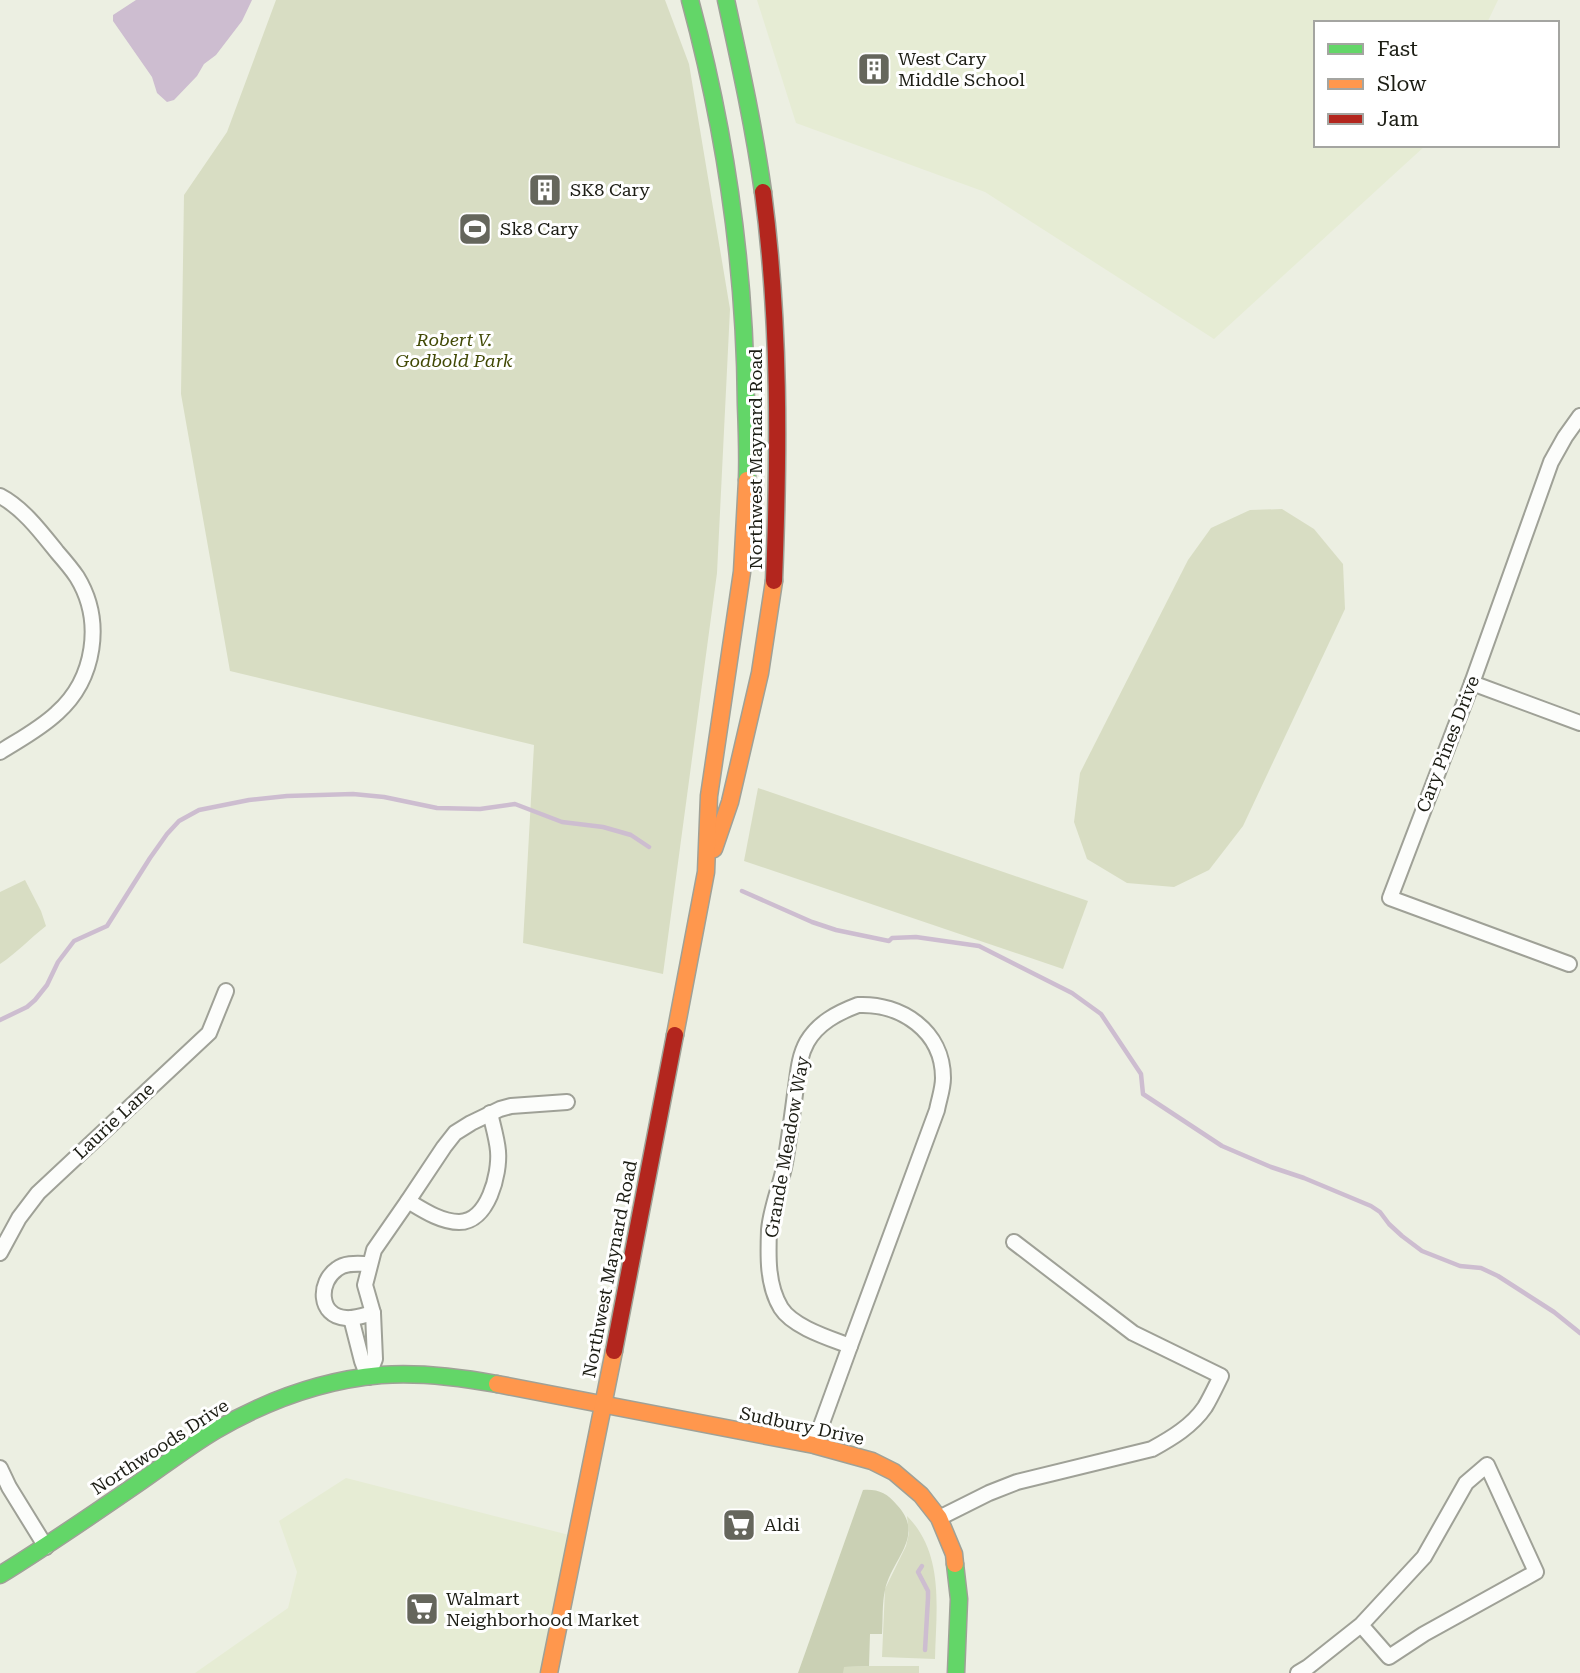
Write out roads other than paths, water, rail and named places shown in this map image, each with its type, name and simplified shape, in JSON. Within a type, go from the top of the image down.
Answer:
[{"type":"main road","name":"Northwest Maynard Road","points":[[549,1673],[604,1405],[706,872],[730,802],[760,673],[774,584],[779,417],[777,365],[770,246],[756,142],[745,84],[718,38],[690,0]]},
{"type":"main road","name":"Northwest Maynard Road","points":[[706,872],[709,796],[742,572],[747,473],[746,366],[740,267],[729,178],[718,38],[726,0]]},
{"type":"main road","name":"Northwoods Drive","points":[[0,1575],[46,1547],[233,1420],[276,1400],[339,1382],[368,1377],[464,1378],[604,1405]]},
{"type":"main road","name":"Sudbury Drive","points":[[604,1405],[814,1446],[872,1461],[894,1472],[921,1495],[939,1518],[954,1554],[959,1599],[956,1673]]},
{"type":"street","name":"Cary Pines Drive","points":[[1569,964],[1390,898],[1472,683],[1551,462],[1580,416]]},
{"type":"street","points":[[0,496],[19,509],[76,576],[85,592],[93,640],[87,668],[69,701],[46,722],[0,752]]},
{"type":"street","points":[[1472,683],[1580,723]]},
{"type":"street","name":"Laurie Lane","points":[[0,1252],[19,1218],[38,1193],[209,1032],[226,991]]},
{"type":"street","name":"Grande Meadow Way","points":[[814,1446],[942,1092],[941,1063],[929,1035],[905,1015],[885,1007],[870,1005],[858,1005],[833,1016],[807,1042],[799,1065],[785,1164],[769,1228],[769,1271],[782,1310],[801,1325],[850,1346]]},
{"type":"street","points":[[368,1377],[375,1359],[373,1313],[365,1284],[369,1264],[374,1250],[444,1147],[455,1133],[490,1113],[511,1106],[567,1102]]},
{"type":"street","points":[[408,1201],[444,1220],[460,1222],[472,1219],[484,1208],[496,1175],[499,1153],[490,1113]]},
{"type":"street","points":[[939,1518],[1017,1482],[1152,1449],[1194,1420],[1206,1406],[1221,1376],[1133,1333],[1014,1242]]},
{"type":"street","points":[[369,1264],[347,1264],[335,1269],[325,1287],[323,1298],[325,1306],[333,1314],[346,1318],[373,1313]]},
{"type":"street","points":[[351,1318],[368,1377]]},
{"type":"street","points":[[1298,1673],[1361,1625],[1424,1557],[1466,1483],[1487,1465],[1536,1572],[1424,1634],[1389,1657],[1361,1625]]},
{"type":"street","points":[[0,1468],[46,1547]]},
{"type":"waterway","points":[[0,1020],[27,1007],[35,1000],[74,941],[107,926],[167,834],[179,821],[199,810],[287,796],[353,794],[384,797],[437,808],[480,809],[515,804],[562,822],[603,827],[631,835],[649,847]]},
{"type":"waterway","points":[[742,891],[836,930],[889,941],[892,938],[916,937],[979,946],[1072,993],[1101,1014],[1141,1074],[1143,1094],[1222,1146],[1371,1206],[1422,1251],[1460,1266],[1481,1268],[1498,1276],[1554,1312],[1580,1333]]},
{"type":"waterway","points":[[922,1566],[918,1572],[928,1591],[925,1650]]},
{"type":"place","name":"West Cary Middle School","points":[[874,69]]},
{"type":"place","name":"SK8 Cary","points":[[545,190]]},
{"type":"place","name":"Sk8 Cary","points":[[475,229]]},
{"type":"place","name":"Aldi","points":[[739,1525]]},
{"type":"place","name":"Walmart Neighborhood Market","points":[[422,1609]]},
{"type":"park label","name":"Robert V. Godbold Park","points":[[454,350]]}]
